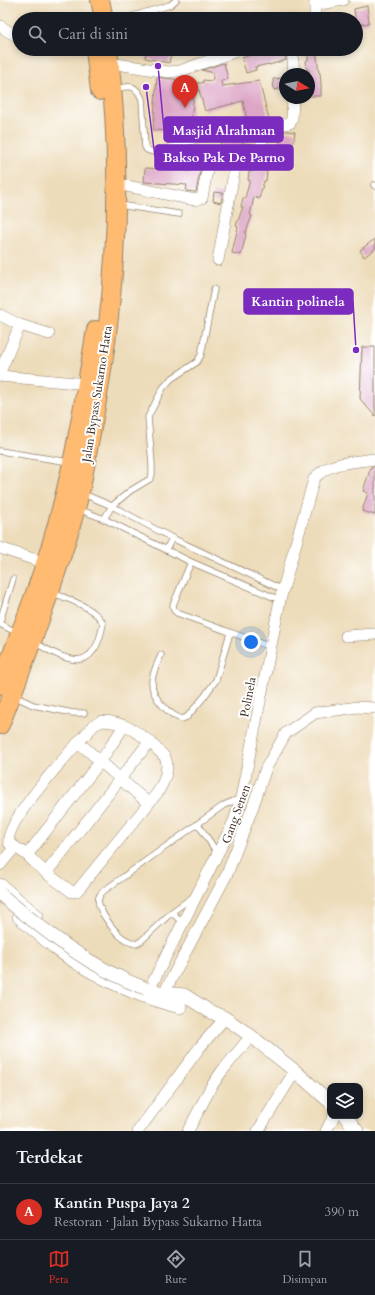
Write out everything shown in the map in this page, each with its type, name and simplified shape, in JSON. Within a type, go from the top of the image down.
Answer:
[{"type":"highway","points":[[88,0],[90,12]]},
{"type":"highway","points":[[100,0],[103,12]]},
{"type":"highway","name":"Jalan Bypass Sukarno Hatta","points":[[0,725],[6,690],[27,638],[43,591],[78,500],[100,388],[110,313],[115,240],[116,184],[115,129],[97,56]]},
{"type":"highway","name":"Jalan Bypass Sukarno Hatta","points":[[43,591],[45,563],[62,506],[72,462],[100,304],[106,184],[104,129],[109,56]]},
{"type":"street","points":[[315,2],[343,0]]},
{"type":"street","points":[[0,26],[12,33]]},
{"type":"street","points":[[109,56],[168,72],[180,71],[222,56]]},
{"type":"street","points":[[293,56],[294,68]]},
{"type":"street","points":[[116,184],[199,200],[202,198],[209,160],[215,157],[254,165],[258,163],[260,160],[266,128],[290,123],[292,119],[293,104]]},
{"type":"street","points":[[218,260],[236,162]]},
{"type":"street","points":[[0,315],[20,325],[49,334]]},
{"type":"street","points":[[0,372],[20,325]]},
{"type":"street","points":[[0,376],[87,384]]},
{"type":"street","name":"Polinela","points":[[150,988],[234,821],[241,798],[281,595],[314,479],[322,470],[337,465],[375,459]]},
{"type":"street","points":[[0,548],[45,563]]},
{"type":"street","points":[[346,636],[375,634]]},
{"type":"street","name":"Gang Senen","points":[[166,989],[227,874],[266,768],[286,733],[315,713],[358,707],[375,708]]},
{"type":"street","points":[[102,721],[111,721],[134,731],[150,741],[165,758],[167,766],[163,783],[158,792],[77,891],[70,891],[46,873],[27,855],[10,843],[9,834],[19,816],[36,792],[94,725],[102,721]]},
{"type":"street","points":[[27,855],[100,762],[124,726]]},
{"type":"street","points":[[46,873],[150,741]]},
{"type":"street","points":[[77,744],[85,748],[148,803]]},
{"type":"street","points":[[0,865],[15,847]]},
{"type":"street","points":[[1,893],[49,943],[81,966],[115,984],[163,1003],[182,1001]]},
{"type":"street","points":[[1,893],[57,940],[77,954],[109,973],[182,1001]]},
{"type":"street","points":[[1,893],[63,938],[88,954],[150,988],[166,989],[198,1011],[210,1011],[225,1018],[251,1036],[295,1071],[327,1099]]},
{"type":"street","points":[[81,966],[82,955],[88,954]]},
{"type":"street","points":[[138,1131],[200,1047],[225,1018]]},
{"type":"street","points":[[188,1131],[222,1071],[251,1036]]},
{"type":"street","points":[[258,1131],[295,1071]]},
{"type":"street","points":[[326,1131],[332,1119]]},
{"type":"street","points":[[347,1119],[357,1131]]},
{"type":"lane","points":[[146,12],[170,5],[176,0]]},
{"type":"lane","points":[[106,90],[132,87],[136,88],[142,99],[145,147],[147,150],[153,152],[233,130]]},
{"type":"lane","points":[[116,204],[179,214]]},
{"type":"lane","points":[[104,519],[112,506],[130,491],[150,479],[152,475],[148,417],[163,388],[171,379],[198,362],[201,355],[214,289]]},
{"type":"lane","points":[[0,451],[72,462]]},
{"type":"lane","points":[[78,500],[112,506],[281,595]]},
{"type":"lane","points":[[78,500],[104,519],[191,562],[281,595]]},
{"type":"lane","points":[[166,550],[172,538]]},
{"type":"lane","points":[[191,562],[173,605],[174,610],[177,613],[270,647]]},
{"type":"lane","points":[[13,579],[0,623],[51,653],[75,660],[87,658],[92,654],[101,635],[103,624],[97,615],[68,598],[43,591]]},
{"type":"lane","points":[[161,655],[152,679],[152,687],[155,695],[164,707],[172,714],[182,719],[187,717],[216,680],[230,633]]},
{"type":"lane","points":[[6,690],[33,705],[74,713],[84,713]]},
{"type":"lane","points":[[197,893],[172,912],[136,944],[128,942],[119,935],[104,918],[98,902],[100,895],[112,885],[224,805],[241,798]]},
{"type":"lane","points":[[198,824],[218,854]]},
{"type":"lane","points":[[172,912],[182,923]]},
{"type":"building","points":[[367,6],[369,23],[363,24],[363,12],[354,12],[354,9]]},
{"type":"building","points":[[145,56],[170,56],[169,63],[145,58]]},
{"type":"building","points":[[248,56],[286,56],[286,60],[255,67],[256,70],[246,73],[242,58]]},
{"type":"building","points":[[308,56],[317,56],[320,73],[321,96],[315,96],[315,68],[307,68],[306,61],[308,60]]},
{"type":"building","points":[[224,63],[228,79],[221,81],[222,86],[259,81],[269,119],[262,123],[248,126],[243,101],[205,111],[197,83],[203,83],[203,80],[212,81],[214,73],[202,70]]},
{"type":"building","points":[[157,77],[195,82],[190,133],[153,130]]},
{"type":"building","points":[[279,78],[279,89],[274,90],[273,79]]},
{"type":"building","points":[[281,131],[295,132],[293,146],[286,145],[283,167],[273,166],[275,152],[278,152]]},
{"type":"building","points":[[221,139],[254,144],[253,157],[250,158],[227,153],[228,149],[220,149]]},
{"type":"building","points":[[191,156],[203,157],[196,192],[186,191],[187,185],[144,182],[145,168],[191,171]]},
{"type":"building","points":[[259,170],[267,171],[266,181],[264,181],[259,199],[254,197],[250,215],[252,216],[245,234],[241,255],[232,253],[238,227],[236,226],[243,207],[241,207],[243,198],[245,198],[250,180],[248,180],[249,172]]},
{"type":"building","points":[[214,192],[223,193],[221,203],[213,201]]},
{"type":"building","points":[[375,239],[375,249],[364,257],[360,250]]},
{"type":"building","points":[[362,347],[375,347],[375,416],[360,399]]},
{"type":"building","points":[[375,466],[375,515],[362,511],[368,493],[363,491],[371,467]]},
{"type":"place","name":"Masjid Alrahman","points":[[158,66]]},
{"type":"place","name":"Bakso Pak De Parno","points":[[146,87]]},
{"type":"place","name":"Kantin Puspa Jaya 2","points":[[185,108]]},
{"type":"place","name":"Kantin polinela","points":[[356,350]]}]
